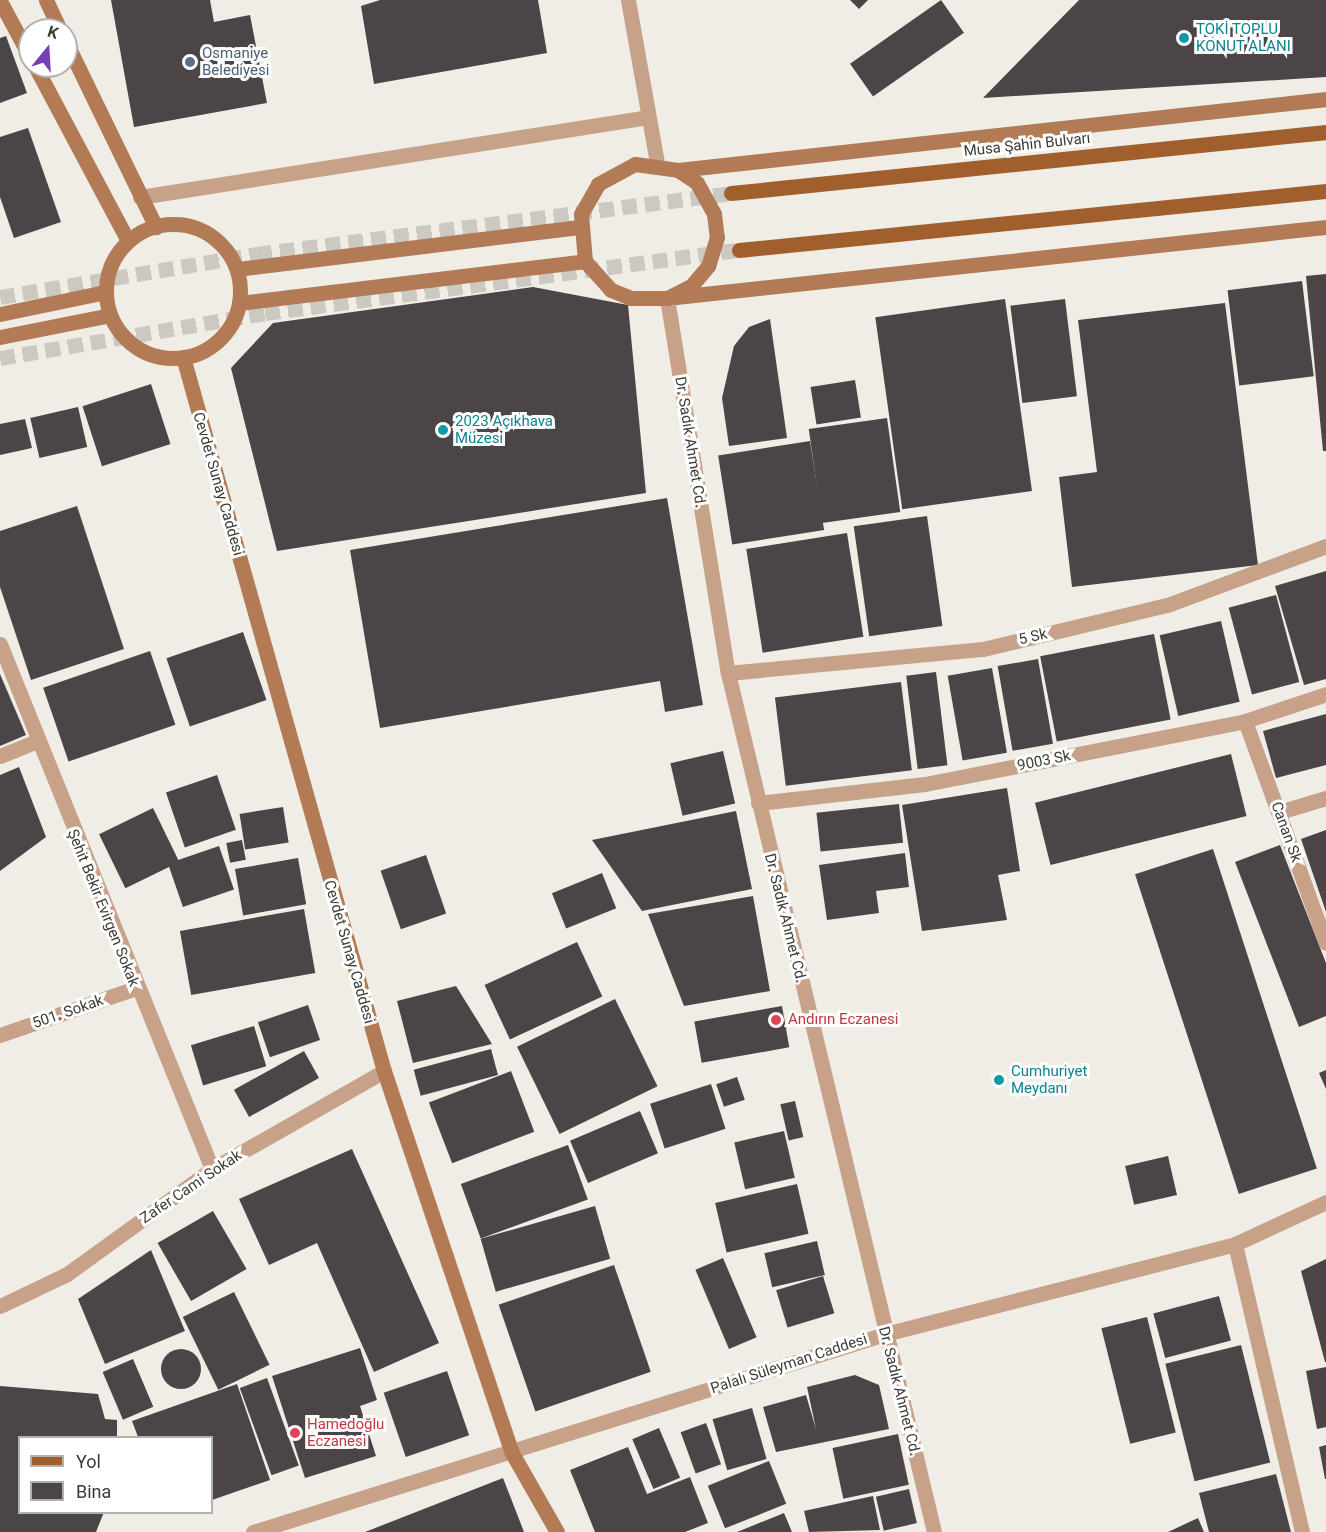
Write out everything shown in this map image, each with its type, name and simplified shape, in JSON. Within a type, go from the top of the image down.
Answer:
[{"type":"main road","points":[[46,0],[54,18]]},
{"type":"main road","points":[[0,1],[18,35]]},
{"type":"main road","points":[[78,67],[156,227]]},
{"type":"main road","points":[[41,78],[128,241]]},
{"type":"main road","points":[[678,170],[1326,99]]},
{"type":"main road","name":"Musa Şahin Bulvarı","points":[[732,193],[1326,132]]},
{"type":"main road","points":[[667,298],[700,277],[717,237],[711,203],[697,183],[678,170],[657,163],[616,171],[598,184],[585,202],[579,227],[585,261],[597,279],[620,294],[667,298],[1326,226]]},
{"type":"main road","points":[[739,250],[1326,191]]},
{"type":"main road","points":[[179,224],[211,236],[237,269],[239,303],[223,336],[183,357],[141,350],[110,315],[105,292],[109,270],[128,241],[156,227],[179,224]]},
{"type":"main road","points":[[237,269],[579,227]]},
{"type":"main road","points":[[239,303],[585,261]]},
{"type":"main road","points":[[0,314],[105,292]]},
{"type":"main road","points":[[0,337],[110,315]]},
{"type":"main road","name":"Cevdet Sunay Caddesi","points":[[183,357],[384,1071],[512,1453],[557,1532]]},
{"type":"street","points":[[628,0],[657,163]]},
{"type":"street","points":[[140,197],[648,117]]},
{"type":"street","name":"Dr. Sadık Ahmet Cd.","points":[[667,298],[728,673],[934,1532]]},
{"type":"street","name":"5 Sk","points":[[728,673],[983,648],[1170,604],[1326,546]]},
{"type":"street","name":"Şehit Bekir Evirgen Sokak","points":[[0,644],[35,742],[212,1169]]},
{"type":"street","name":"9003 Sk","points":[[758,803],[925,784],[1245,721],[1326,694]]},
{"type":"street","name":"Canan Sk","points":[[1245,721],[1326,943]]},
{"type":"street","points":[[0,756],[35,742]]},
{"type":"street","points":[[1279,812],[1326,798]]},
{"type":"street","name":"501. Sokak","points":[[0,1035],[136,988]]},
{"type":"street","name":"Zafer Cami Sokak","points":[[0,1306],[67,1274],[212,1169],[384,1071]]},
{"type":"street","name":"Palalı Süleyman Caddesi","points":[[253,1532],[512,1453],[885,1334],[1236,1244],[1326,1202]]},
{"type":"street","points":[[1236,1244],[1302,1532]]},
{"type":"building","name":"Osmaniye Belediyesi","points":[[111,0],[210,0],[214,22],[250,15],[267,103],[134,127]]},
{"type":"building","points":[[380,0],[538,0],[547,53],[374,84],[361,6]]},
{"type":"building","points":[[850,0],[868,0],[859,9]]},
{"type":"building","points":[[941,0],[964,33],[873,96],[850,64]]},
{"type":"building","name":"TOKİ TOPLU KONUT ALANI","points":[[1079,0],[1326,0],[1326,77],[983,98]]},
{"type":"building","points":[[6,36],[18,69],[18,78],[21,78],[27,93],[0,103],[0,38]]},
{"type":"building","points":[[28,128],[61,222],[14,238],[0,197],[0,137]]},
{"type":"building","points":[[1326,274],[1326,451],[1323,451],[1306,276]]},
{"type":"building","points":[[1302,281],[1314,376],[1239,385],[1228,290]]},
{"type":"building","name":"2023 Açıkhava Müzesi","points":[[533,287],[628,305],[646,493],[277,551],[231,368],[273,323]]},
{"type":"building","points":[[1005,299],[1032,491],[902,509],[875,317]]},
{"type":"building","points":[[1065,299],[1077,396],[1022,403],[1010,306]]},
{"type":"building","points":[[1225,303],[1258,565],[1072,587],[1059,477],[1097,472],[1078,320]]},
{"type":"building","points":[[770,319],[787,438],[729,446],[722,398],[734,346],[749,327]]},
{"type":"building","points":[[855,380],[861,418],[816,425],[811,387]]},
{"type":"building","points":[[151,384],[170,444],[102,466],[83,406]]},
{"type":"building","points":[[78,407],[87,447],[39,458],[30,418]]},
{"type":"building","points":[[887,418],[900,512],[822,523],[809,429]]},
{"type":"building","points":[[25,419],[32,448],[0,455],[0,424]]},
{"type":"building","points":[[810,441],[824,530],[732,544],[718,456]]},
{"type":"building","points":[[667,498],[703,705],[665,712],[660,681],[380,728],[350,550]]},
{"type":"building","points":[[77,506],[124,649],[31,680],[0,587],[0,531]]},
{"type":"building","points":[[927,516],[942,626],[869,636],[854,526]]},
{"type":"building","points":[[847,533],[863,637],[763,653],[746,549]]},
{"type":"building","points":[[1326,571],[1326,679],[1304,685],[1275,586]]},
{"type":"building","points":[[1276,595],[1299,682],[1252,695],[1229,608]]},
{"type":"building","points":[[1221,621],[1240,702],[1178,716],[1160,635]]},
{"type":"building","points":[[243,632],[266,700],[190,726],[166,658]]},
{"type":"building","points":[[1154,634],[1171,719],[1057,742],[1040,656]]},
{"type":"building","points":[[150,651],[175,725],[69,762],[43,688]]},
{"type":"building","points":[[1038,659],[1053,744],[1013,751],[998,666]]},
{"type":"building","points":[[992,668],[1007,753],[963,761],[948,676]]},
{"type":"building","points":[[936,672],[947,765],[918,769],[906,676]]},
{"type":"building","points":[[0,674],[26,735],[0,746]]},
{"type":"building","points":[[901,682],[912,770],[786,786],[775,697]]},
{"type":"building","points":[[1326,714],[1326,765],[1276,778],[1263,731]]},
{"type":"building","points":[[723,751],[735,804],[683,816],[670,763]]},
{"type":"building","points":[[1231,754],[1246,816],[1050,865],[1035,803]]},
{"type":"building","points":[[19,767],[46,837],[0,871],[0,775]]},
{"type":"building","points":[[217,775],[236,830],[185,847],[166,793]]},
{"type":"building","points":[[1007,788],[1020,871],[998,875],[1007,920],[922,931],[902,805]]},
{"type":"building","points":[[899,804],[903,843],[821,851],[816,813]]},
{"type":"building","points":[[283,807],[289,843],[245,849],[240,814]]},
{"type":"building","points":[[153,808],[179,862],[125,888],[99,834]]},
{"type":"building","points":[[736,811],[752,889],[642,911],[592,840]]},
{"type":"building","points":[[1326,830],[1326,912],[1301,839]]},
{"type":"building","points":[[242,840],[246,860],[230,863],[226,843]]},
{"type":"building","points":[[1280,845],[1326,963],[1326,1016],[1299,1027],[1235,862]]},
{"type":"building","points":[[219,846],[234,889],[183,907],[168,864]]},
{"type":"building","points":[[1213,849],[1317,1169],[1239,1194],[1135,874]]},
{"type":"building","points":[[905,853],[909,887],[876,891],[879,913],[827,920],[819,865]]},
{"type":"building","points":[[426,855],[446,914],[401,929],[381,871]]},
{"type":"building","points":[[298,858],[306,904],[243,915],[235,869]]},
{"type":"building","points":[[602,873],[616,908],[566,928],[552,893]]},
{"type":"building","points":[[753,896],[770,991],[684,1006],[648,914]]},
{"type":"building","points":[[304,909],[315,973],[191,995],[180,931]]},
{"type":"building","points":[[577,942],[602,996],[510,1039],[485,985]]},
{"type":"building","points":[[456,986],[492,1044],[413,1063],[397,1001]]},
{"type":"building","points":[[615,999],[658,1086],[560,1134],[517,1047]]},
{"type":"building","points":[[308,1005],[320,1040],[270,1057],[258,1022]]},
{"type":"building","points":[[782,1006],[789,1047],[702,1063],[694,1021]]},
{"type":"building","points":[[254,1026],[266,1066],[203,1085],[191,1045]]},
{"type":"building","points":[[491,1049],[498,1075],[421,1096],[414,1070]]},
{"type":"building","points":[[304,1051],[319,1078],[249,1117],[234,1090]]},
{"type":"building","points":[[1326,1070],[1326,1089],[1319,1073]]},
{"type":"building","points":[[511,1071],[534,1132],[452,1163],[429,1103]]},
{"type":"building","points":[[737,1077],[745,1100],[724,1107],[716,1084]]},
{"type":"building","points":[[711,1084],[726,1129],[665,1148],[650,1104]]},
{"type":"building","points":[[795,1101],[803,1137],[789,1140],[780,1104]]},
{"type":"building","points":[[640,1111],[658,1153],[588,1183],[570,1141]]},
{"type":"building","points":[[784,1131],[795,1178],[745,1189],[734,1142]]},
{"type":"building","points":[[568,1145],[588,1200],[481,1238],[461,1184]]},
{"type":"building","points":[[352,1149],[439,1343],[374,1372],[317,1243],[269,1265],[239,1199]]},
{"type":"building","points":[[1168,1156],[1177,1195],[1134,1205],[1125,1166]]},
{"type":"building","points":[[797,1184],[808,1234],[727,1253],[715,1203]]},
{"type":"building","points":[[595,1206],[610,1259],[496,1292],[481,1239]]},
{"type":"building","points":[[213,1211],[246,1269],[191,1301],[158,1243]]},
{"type":"building","points":[[817,1241],[825,1275],[772,1287],[764,1253]]},
{"type":"building","points":[[151,1250],[185,1331],[105,1364],[78,1299]]},
{"type":"building","points":[[723,1258],[757,1337],[729,1349],[695,1270]]},
{"type":"building","points":[[1326,1259],[1326,1362],[1325,1362],[1301,1271]]},
{"type":"building","points":[[614,1265],[651,1372],[535,1412],[499,1305]]},
{"type":"building","points":[[823,1276],[834,1313],[788,1328],[776,1290]]},
{"type":"building","points":[[234,1292],[270,1365],[218,1390],[183,1317]]},
{"type":"building","points":[[1219,1296],[1231,1340],[1165,1358],[1153,1314]]},
{"type":"building","points":[[1147,1317],[1176,1432],[1130,1444],[1101,1328]]},
{"type":"building","points":[[1241,1345],[1270,1462],[1195,1481],[1165,1364]]},
{"type":"building","points":[[360,1348],[377,1400],[360,1406],[376,1456],[305,1478],[272,1376]]},
{"type":"building","points":[[181,1349],[195,1355],[201,1369],[195,1383],[181,1389],[167,1383],[161,1369],[167,1355]]},
{"type":"building","points":[[133,1359],[153,1407],[123,1420],[103,1372]]},
{"type":"building","points":[[1326,1367],[1326,1427],[1317,1429],[1306,1371]]},
{"type":"building","points":[[447,1371],[469,1435],[406,1457],[384,1393]]},
{"type":"building","points":[[855,1375],[879,1385],[889,1429],[776,1452],[763,1407],[806,1395],[816,1429],[807,1387]]},
{"type":"building","points":[[267,1378],[299,1465],[272,1475],[240,1388]]},
{"type":"building","points":[[237,1384],[270,1480],[213,1500],[213,1436],[138,1436],[132,1421]]},
{"type":"building","points":[[0,1386],[98,1394],[105,1419],[117,1420],[117,1436],[18,1436],[18,1514],[103,1514],[96,1532],[0,1532]]},
{"type":"building","points":[[752,1408],[767,1459],[727,1470],[713,1419]]},
{"type":"building","points":[[706,1423],[721,1464],[696,1474],[681,1432]]},
{"type":"building","points":[[659,1428],[680,1478],[653,1489],[632,1439]]},
{"type":"building","points":[[898,1434],[909,1485],[843,1499],[832,1448]]},
{"type":"building","points":[[1326,1445],[1326,1479],[1325,1479],[1319,1447]]},
{"type":"building","points":[[628,1447],[647,1494],[690,1477],[708,1523],[685,1532],[595,1532],[570,1470]]},
{"type":"building","points":[[769,1461],[786,1504],[725,1528],[708,1486]]},
{"type":"building","points":[[1276,1474],[1291,1532],[1209,1532],[1199,1493]]},
{"type":"building","points":[[503,1478],[524,1532],[365,1532]]},
{"type":"building","points":[[909,1489],[917,1523],[884,1531],[876,1497]]},
{"type":"building","points":[[873,1496],[880,1530],[809,1532],[804,1511]]},
{"type":"building","points":[[784,1513],[792,1532],[737,1532]]},
{"type":"building","points":[[1198,1518],[1204,1532],[1168,1532]]},
{"type":"tunnel","points":[[0,297],[257,254],[731,193]]},
{"type":"tunnel","points":[[0,358],[265,313],[739,250]]},
{"type":"place","name":"TOKİ TOPLU KONUT ALANI","points":[[1184,38]]},
{"type":"place","name":"Osmaniye Belediyesi","points":[[190,62]]},
{"type":"place","name":"2023 Açıkhava Müzesi","points":[[443,430]]},
{"type":"place","name":"Andırın Eczanesi","points":[[776,1020]]},
{"type":"place","name":"Cumhuriyet Meydanı","points":[[999,1080]]},
{"type":"place","name":"Hamedoğlu Eczanesi","points":[[295,1433]]}]
